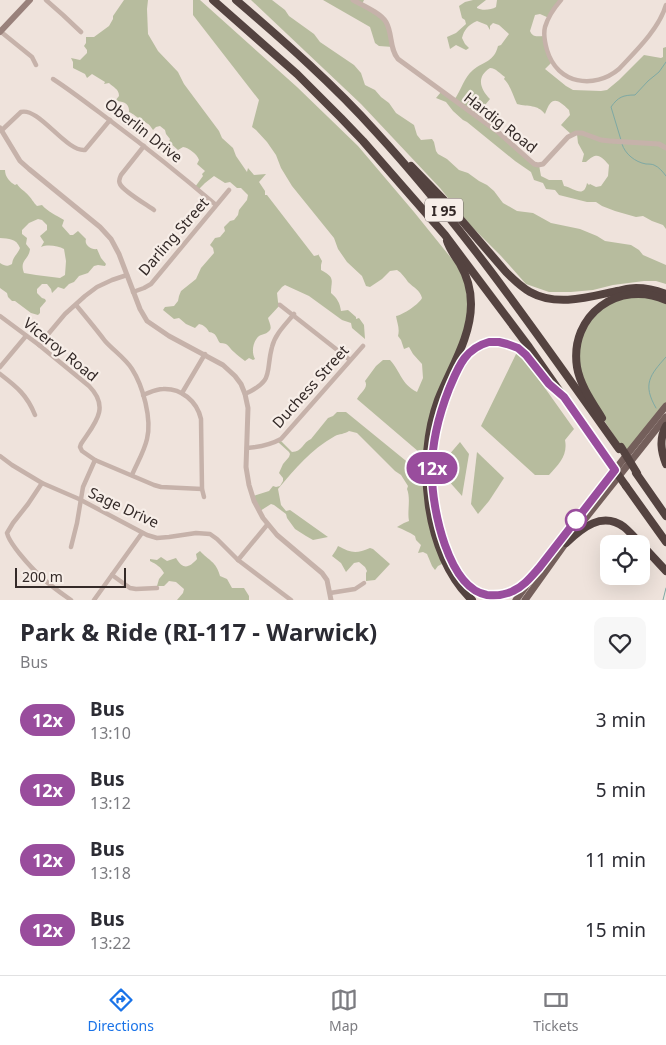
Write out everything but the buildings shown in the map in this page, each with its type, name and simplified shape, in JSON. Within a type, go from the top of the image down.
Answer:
[{"type":"highway","name":"I 95","points":[[212,0],[297,74],[341,118],[445,235],[529,347],[666,542]]},
{"type":"highway","name":"I 95","points":[[236,0],[319,73],[376,131],[451,219],[620,448]]},
{"type":"highway","points":[[376,131],[434,189],[514,280],[530,293],[553,300],[574,300],[633,288],[645,288],[666,294]]},
{"type":"highway","points":[[445,235],[450,250],[460,264],[468,283],[471,311],[467,329],[438,400],[431,425],[426,459],[427,486],[434,529],[442,552],[456,580],[472,600]]},
{"type":"highway","points":[[666,300],[638,293],[612,298],[591,315],[582,328],[576,352],[580,379],[620,448],[666,516]]},
{"type":"highway","points":[[539,568],[520,587],[505,594],[494,596],[471,588],[464,581],[447,550],[435,509],[432,476],[434,443],[442,409],[459,367],[469,352],[478,346],[499,342],[518,348],[529,358],[549,384],[564,397]]},
{"type":"highway","points":[[666,426],[660,440],[666,464]]},
{"type":"highway","points":[[566,543],[577,532],[588,525],[598,522],[608,521],[622,526],[632,535]]},
{"type":"highway","points":[[650,554],[666,571]]},
{"type":"main road","points":[[0,31],[30,0]]},
{"type":"main road","points":[[516,600],[666,406]]},
{"type":"main road","points":[[525,600],[566,543],[666,417]]},
{"type":"street","points":[[46,0],[81,32]]},
{"type":"street","name":"Hardig Road","points":[[353,0],[384,20],[388,28],[393,52],[398,59],[498,132],[534,164],[543,164],[570,136],[576,133],[582,133],[601,140],[656,143],[666,148]]},
{"type":"street","points":[[561,0],[551,13],[545,29],[545,44],[550,59],[557,69],[566,76],[588,81],[596,81],[607,77],[619,68],[653,30],[660,20],[666,4]]},
{"type":"street","points":[[0,31],[32,57],[36,65]]},
{"type":"street","name":"Oberlin Drive","points":[[53,78],[144,146],[216,205]]},
{"type":"street","points":[[110,120],[85,150],[81,150],[71,144],[34,115],[25,111],[21,112],[1,129],[20,161],[94,222],[111,239],[119,254],[140,309],[147,321],[169,336],[223,365],[241,384],[248,408],[246,467],[254,501],[268,525],[281,539],[322,573],[327,580],[331,600]]},
{"type":"street","points":[[144,146],[121,175],[119,181],[132,195],[154,210]]},
{"type":"street","name":"Darling Street","points":[[133,292],[151,284],[229,190]]},
{"type":"street","points":[[39,346],[56,324],[97,287],[127,275]]},
{"type":"street","points":[[76,305],[117,354],[132,368],[143,395],[149,426],[148,438],[132,475]]},
{"type":"street","points":[[280,305],[294,314],[350,360]]},
{"type":"street","points":[[244,394],[261,386],[265,381],[268,374],[272,347],[281,329],[294,314]]},
{"type":"street","name":"Viceroy Road","points":[[0,316],[96,393],[99,401],[99,416],[80,444],[82,451],[95,460],[161,487],[202,489]]},
{"type":"street","points":[[0,367],[26,336]]},
{"type":"street","name":"Duchess Street","points":[[247,448],[263,447],[281,439],[363,346]]},
{"type":"street","points":[[182,393],[204,354]]},
{"type":"street","points":[[0,374],[26,396],[35,416]]},
{"type":"street","points":[[143,395],[161,389],[182,393],[200,412],[202,489],[204,497]]},
{"type":"street","name":"Sage Drive","points":[[0,456],[42,483],[147,535],[157,538],[196,533],[210,534],[238,560],[291,600]]},
{"type":"street","points":[[71,547],[83,486],[95,460]]},
{"type":"street","points":[[42,483],[7,533],[9,539],[26,562],[43,580],[71,600]]},
{"type":"street","points":[[238,560],[268,525]]},
{"type":"street","points":[[94,600],[142,533]]},
{"type":"street","points":[[112,575],[130,588],[157,588]]},
{"type":"street","points":[[330,593],[355,590],[364,583]]},
{"type":"green space","points":[[124,0],[148,0],[148,34],[158,51],[178,72],[184,84],[219,131],[222,138],[233,148],[247,172],[248,168],[254,175],[266,174],[259,182],[265,191],[265,195],[267,195],[314,256],[318,254],[322,261],[321,270],[329,275],[332,280],[331,293],[338,301],[341,311],[348,310],[356,319],[359,318],[364,325],[365,339],[352,328],[351,323],[342,320],[309,296],[285,285],[277,293],[280,305],[268,318],[271,326],[270,330],[259,336],[255,341],[253,350],[255,359],[253,360],[249,358],[245,361],[227,345],[220,343],[215,335],[202,325],[199,324],[195,328],[179,318],[174,319],[163,310],[165,307],[174,306],[178,301],[181,291],[196,279],[201,268],[214,253],[210,245],[215,238],[220,237],[225,231],[224,227],[238,215],[248,195],[241,188],[237,188],[230,182],[225,183],[214,176],[198,190],[195,187],[205,171],[197,164],[199,160],[195,154],[183,147],[178,150],[169,142],[170,139],[165,130],[160,126],[153,130],[149,124],[129,112],[128,106],[125,103],[115,101],[119,94],[109,83],[104,84],[105,82],[92,74],[87,78],[85,74],[73,68],[71,58],[80,60],[87,53],[84,46],[86,37],[94,37],[109,26],[113,16]]},
{"type":"green space","points":[[193,0],[200,0],[297,87],[358,146],[464,274],[470,319],[426,458],[357,399],[366,386],[365,381],[383,360],[390,360],[404,382],[417,392],[423,378],[422,364],[409,347],[404,349],[398,336],[399,328],[396,316],[403,314],[414,306],[422,298],[421,295],[397,270],[390,271],[370,287],[366,286],[362,276],[347,262],[338,249],[334,238],[292,186],[267,142],[252,127],[259,100],[193,15]]},
{"type":"green space","points":[[251,0],[272,0],[285,10],[289,16],[314,34],[320,42],[354,65],[361,73],[365,85],[375,90],[389,103],[396,113],[414,125],[417,135],[421,140],[432,139],[438,154],[459,170],[468,173],[487,185],[503,203],[517,211],[533,213],[551,223],[580,229],[605,241],[631,245],[643,255],[666,265],[666,284],[656,281],[644,281],[593,290],[549,292],[526,284],[361,104]]},
{"type":"green space","points":[[323,0],[364,0],[362,4],[379,15],[387,24],[393,47],[379,46],[375,43],[370,27]]},
{"type":"green space","points":[[486,0],[477,8],[487,10],[496,7],[497,0],[561,0],[549,18],[540,14],[535,15],[530,31],[534,36],[544,36],[551,63],[545,69],[573,90],[607,90],[644,55],[661,58],[663,57],[663,48],[666,47],[666,229],[663,225],[643,216],[636,217],[615,211],[596,202],[587,202],[559,195],[555,190],[546,189],[543,183],[534,180],[531,172],[463,120],[446,102],[436,98],[441,92],[454,100],[470,73],[494,55],[498,46],[501,45],[509,34],[499,25],[493,23],[490,26],[490,30],[487,25],[477,21],[467,28],[462,38],[469,48],[466,50],[456,45],[450,49],[447,37],[456,33],[466,24],[462,18],[459,6],[465,2]],"holes":[[[492,68],[505,77],[504,79],[517,104],[536,107],[545,114],[549,104],[557,101],[569,110],[570,115],[561,125],[572,135],[577,134],[578,143],[584,154],[582,162],[598,156],[609,165],[608,176],[601,186],[596,187],[587,183],[586,188],[581,192],[564,186],[562,180],[549,180],[541,176],[539,165],[476,116],[490,99],[482,87],[481,79]]]},
{"type":"green space","points":[[0,170],[5,170],[10,181],[15,185],[17,184],[37,206],[42,205],[49,212],[64,220],[62,226],[70,235],[78,231],[86,239],[88,247],[97,249],[106,264],[105,266],[94,266],[88,273],[79,276],[64,289],[58,287],[52,293],[47,284],[42,284],[37,289],[37,293],[46,301],[40,308],[38,315],[31,313],[15,301],[12,301],[7,293],[0,288],[0,263],[6,266],[12,264],[20,248],[14,241],[0,238]],"holes":[[[38,219],[47,225],[47,230],[40,236],[44,242],[41,247],[53,246],[64,249],[66,261],[65,275],[60,278],[24,273],[23,263],[30,249],[26,244],[27,238],[22,234],[22,230],[29,223]]]},
{"type":"green space","points":[[625,294],[666,300],[666,406],[626,454],[589,397],[582,382],[577,342],[595,311]]},
{"type":"green space","points":[[517,352],[520,353],[574,429],[565,440],[566,445],[562,459],[549,475],[535,475],[481,426]]},
{"type":"green space","points":[[337,412],[346,412],[427,478],[446,562],[435,570],[427,554],[423,552],[418,553],[421,545],[415,536],[397,527],[409,521],[408,486],[401,475],[357,433],[349,431],[326,441],[304,460],[278,489],[281,505],[286,511],[290,510],[328,537],[313,540],[306,536],[295,529],[286,514],[274,505],[271,504],[260,511],[253,496],[269,491],[273,486],[280,486],[283,481],[279,473],[290,454],[278,442],[280,440],[292,452],[295,452],[311,439],[328,418]]},
{"type":"green space","points":[[460,442],[469,454],[462,496],[439,470],[440,462],[442,463]]},
{"type":"green space","points":[[477,452],[504,478],[478,514],[471,504]]},
{"type":"green space","points":[[338,546],[354,552],[373,549],[390,564],[375,580],[366,581],[367,571],[359,562],[354,563],[346,572],[341,563],[332,556]]},
{"type":"green space","points":[[200,551],[214,564],[220,576],[227,579],[232,588],[244,588],[249,596],[249,600],[177,600],[184,589],[176,582],[169,581],[164,586],[157,586],[159,579],[164,573],[150,559],[157,560],[161,557],[167,561],[176,558],[184,566],[189,566],[197,559],[196,554]]},
{"type":"waterway","points":[[621,140],[611,107],[621,97],[635,95],[659,72],[666,62]]},
{"type":"waterway","points":[[622,144],[625,151],[631,157],[642,163],[656,166],[666,176]]},
{"type":"waterway","points":[[656,408],[649,392],[650,380],[666,357]]},
{"type":"waterway","points":[[663,600],[666,588]]},
{"type":"bus line","name":"12x","points":[[489,342],[507,344],[520,350],[529,358],[549,384],[564,397],[615,470],[539,568],[520,587],[505,594],[494,596],[479,592],[468,585],[460,576],[447,550],[437,520],[433,498],[432,465],[438,420],[456,374],[469,352],[489,342]]}]
